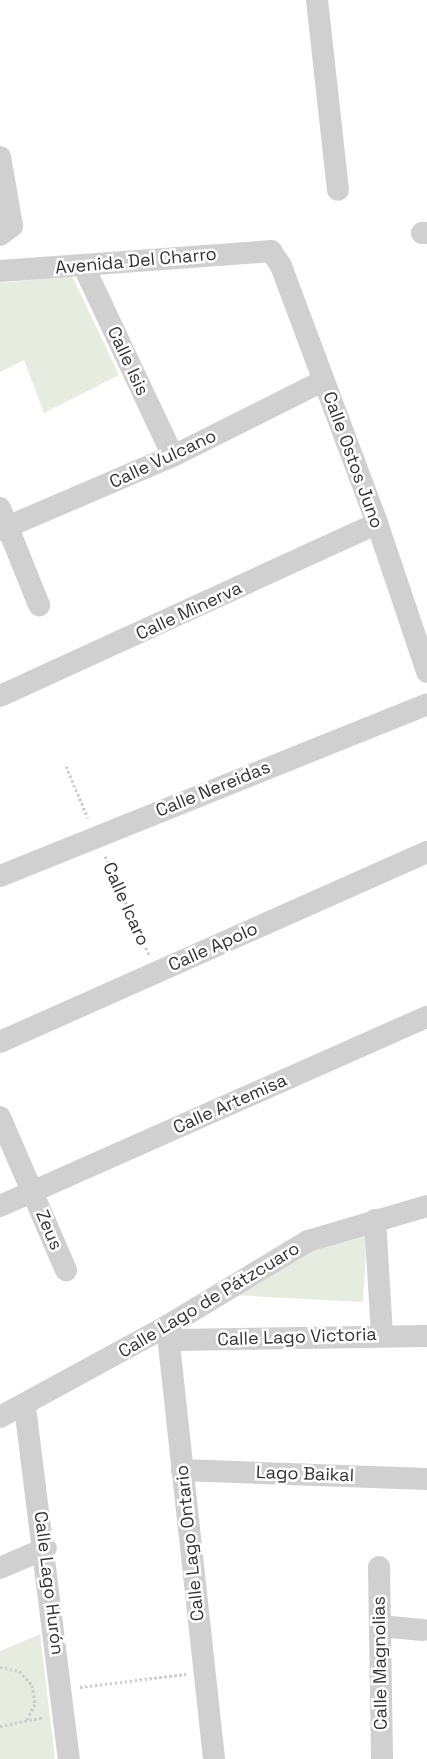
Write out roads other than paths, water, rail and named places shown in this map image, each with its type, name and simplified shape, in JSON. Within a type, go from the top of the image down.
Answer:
[{"type":"street","points":[[317,0],[338,190]]},
{"type":"street","points":[[0,157],[12,226],[0,235]]},
{"type":"street","name":"Avenida Del Charro","points":[[0,271],[271,252]]},
{"type":"street","name":"Calle Ostos Juno","points":[[271,252],[281,266],[377,524],[427,672]]},
{"type":"street","name":"Calle Isis","points":[[83,265],[173,456]]},
{"type":"street","name":"Calle Vulcano","points":[[3,522],[173,456],[323,381]]},
{"type":"street","points":[[3,522],[39,605]]},
{"type":"street","name":"Calle Minerva","points":[[0,696],[377,524]]},
{"type":"street","name":"Calle Nereidas","points":[[0,876],[96,835],[427,704]]},
{"type":"street","name":"Calle Apolo","points":[[0,1042],[427,852]]},
{"type":"street","name":"Calle Artemisa","points":[[0,1206],[32,1190],[427,1017]]},
{"type":"street","name":"Zeus","points":[[0,1117],[66,1270]]},
{"type":"street","name":"Calle Lago de Pátzcuaro","points":[[0,1417],[25,1407],[168,1333],[308,1242],[375,1220],[427,1206]]},
{"type":"street","points":[[375,1220],[382,1334]]},
{"type":"street","name":"Calle Lago Victoria","points":[[168,1333],[426,1336]]},
{"type":"street","name":"Calle Lago Ontario","points":[[168,1333],[214,1759]]},
{"type":"street","name":"Calle Lago Hurón","points":[[25,1407],[46,1548],[69,1759]]},
{"type":"street","name":"Lago Baikal","points":[[182,1470],[427,1479]]},
{"type":"street","points":[[0,1568],[46,1548]]},
{"type":"street","name":"Calle Magnolias","points":[[379,1567],[382,1759]]},
{"type":"street","points":[[380,1626],[422,1630]]}]
